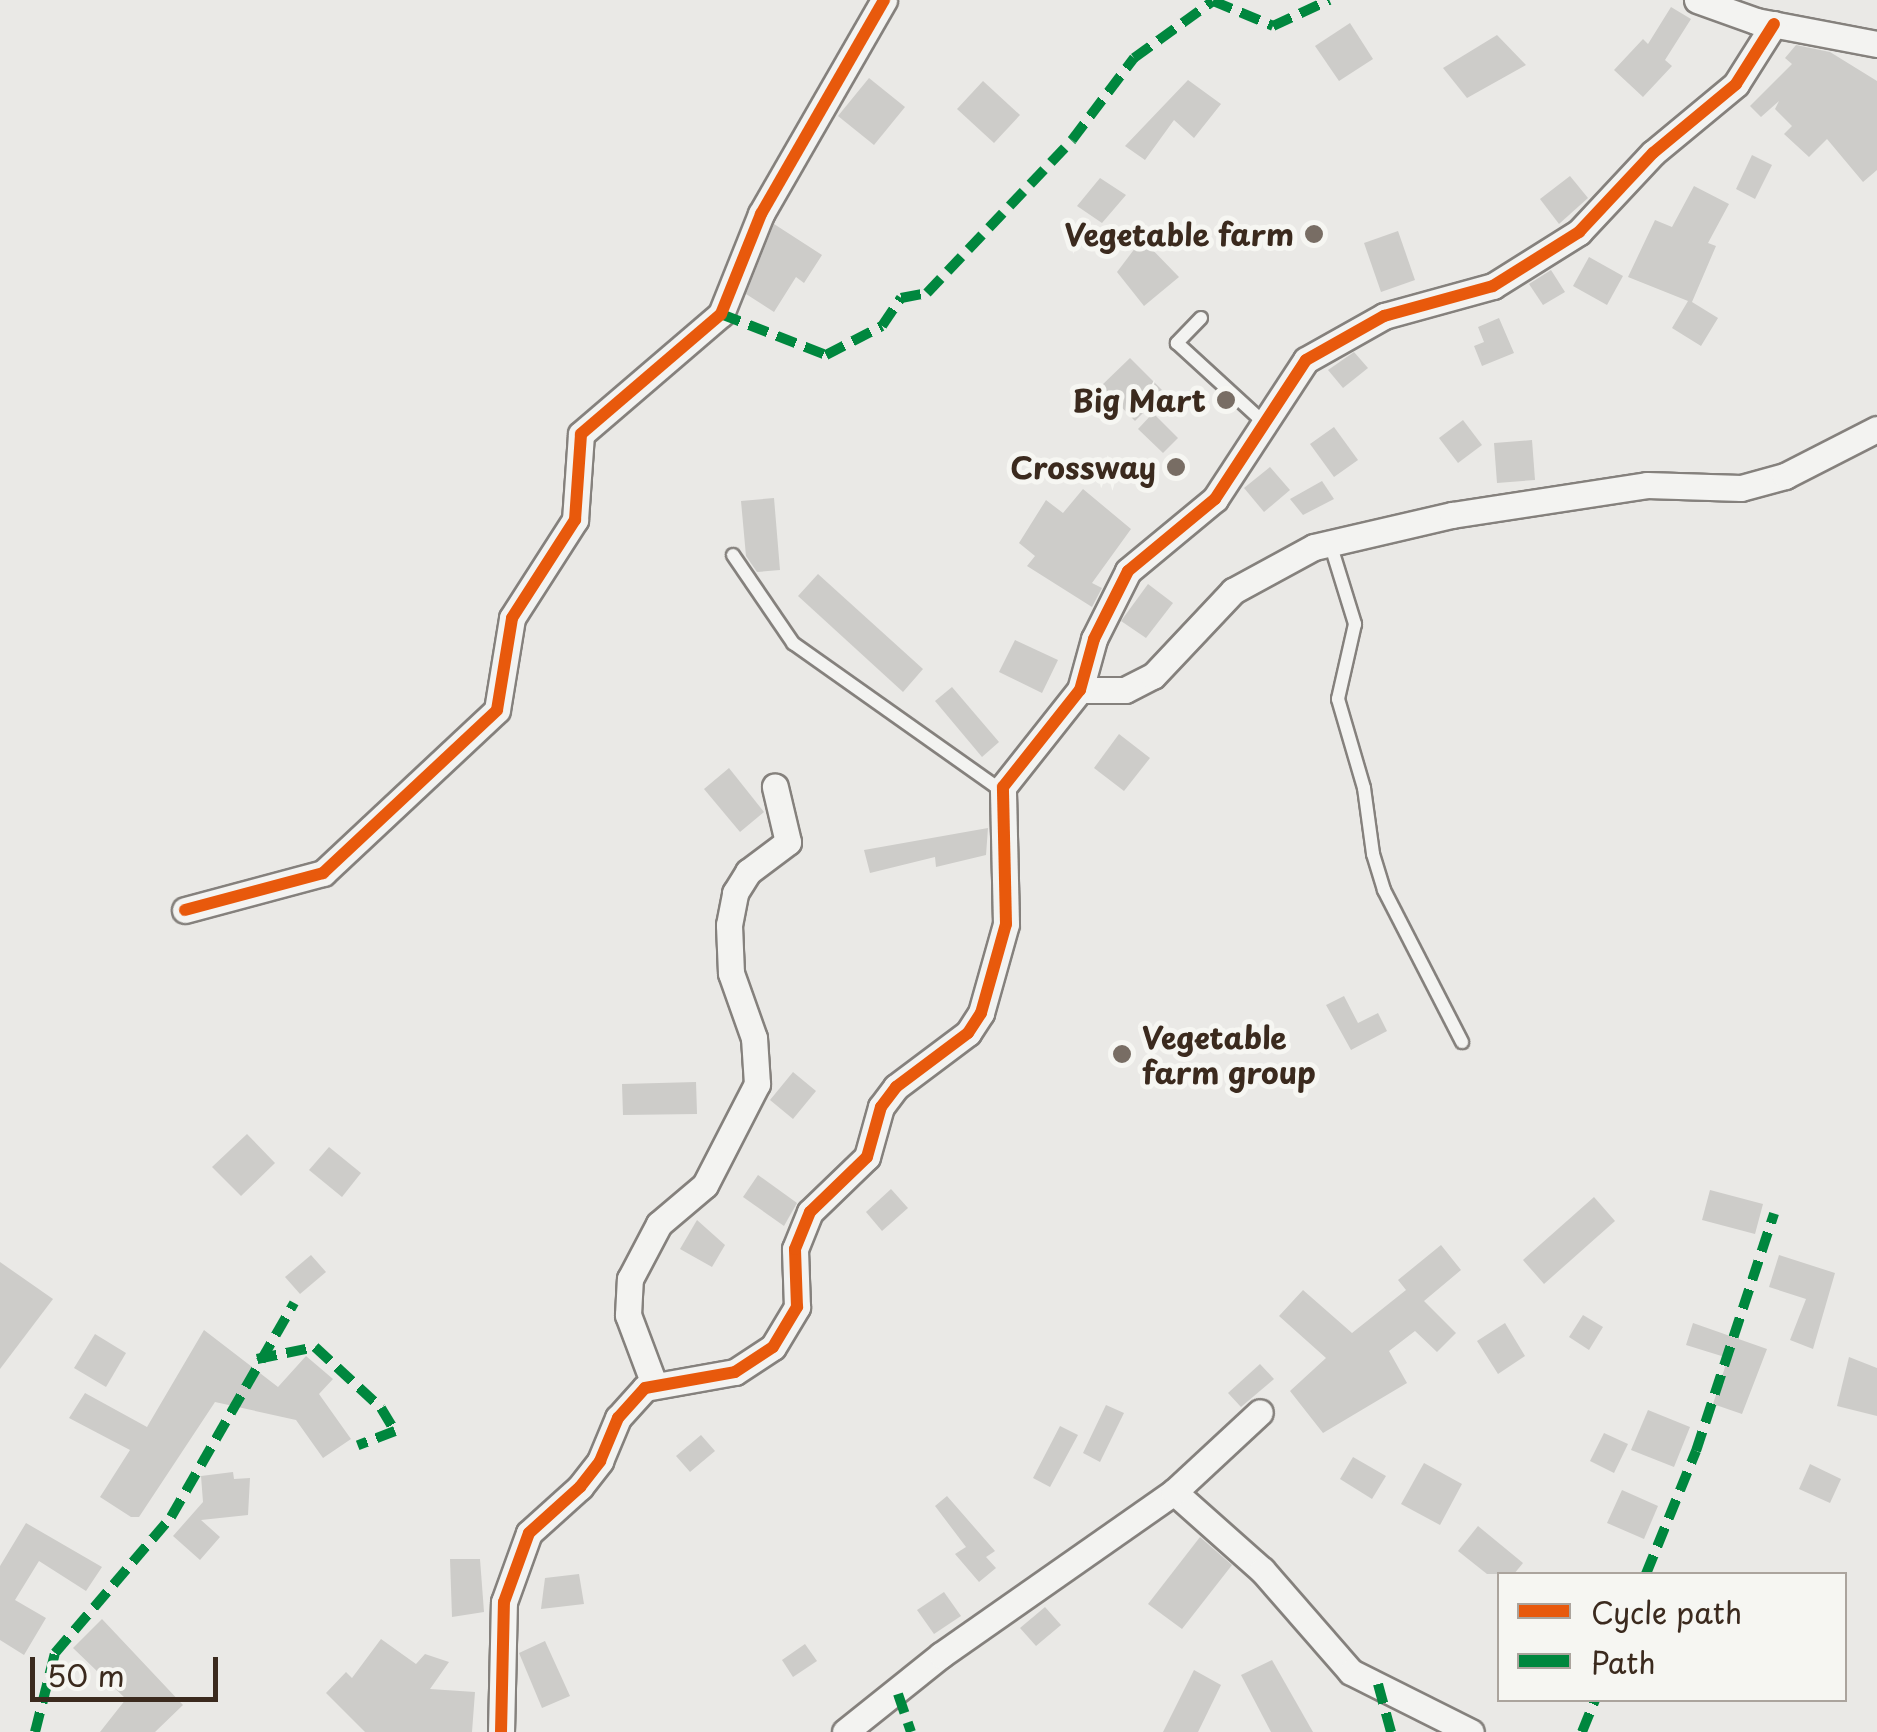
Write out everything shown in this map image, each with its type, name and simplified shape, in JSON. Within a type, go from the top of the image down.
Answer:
[{"type":"street","points":[[185,910],[323,873],[497,710],[512,618],[575,520],[581,434],[720,314],[761,214],[884,0]]},
{"type":"street","points":[[1698,0],[1774,24],[1877,44]]},
{"type":"street","points":[[501,1732],[500,1648],[519,1550],[580,1487],[600,1461],[618,1418],[654,1384],[735,1372],[773,1348],[797,1307],[795,1249],[810,1212],[867,1157],[882,1107],[896,1087],[968,1033],[981,1014],[1006,924],[1002,791],[1080,690],[1094,639],[1128,572],[1215,499],[1287,383],[1328,344],[1384,316],[1493,286],[1579,232],[1653,153],[1736,84],[1774,24]]},
{"type":"street","points":[[1080,690],[1125,690],[1152,676],[1233,591],[1330,543],[1647,485],[1740,488],[1785,476],[1877,429]]},
{"type":"street","points":[[654,1384],[628,1315],[630,1279],[659,1224],[705,1186],[757,1084],[754,1038],[731,973],[729,925],[735,893],[748,872],[788,842],[775,788]]},
{"type":"street","points":[[845,1732],[941,1655],[1174,1492],[1260,1412]]},
{"type":"street","points":[[1174,1492],[1262,1570],[1351,1672],[1472,1732]]},
{"type":"lane","points":[[1200,318],[1176,344],[1262,421]]},
{"type":"lane","points":[[1330,543],[1355,624],[1338,699],[1364,788],[1373,854],[1384,890],[1462,1042]]},
{"type":"lane","points":[[733,555],[793,643],[1002,791]]},
{"type":"building","points":[[1671,7],[1691,19],[1665,60],[1672,66],[1643,97],[1614,70],[1643,39],[1648,44]]},
{"type":"building","points":[[1350,23],[1373,59],[1339,81],[1315,46]]},
{"type":"building","points":[[1497,35],[1526,65],[1467,98],[1443,68]]},
{"type":"building","points":[[1796,45],[1830,52],[1877,81],[1877,170],[1863,182],[1827,139],[1809,157],[1784,134],[1792,126],[1775,109],[1779,101],[1761,117],[1750,106],[1792,64],[1785,58]]},
{"type":"building","points":[[869,78],[905,107],[874,145],[838,116]]},
{"type":"building","points":[[1188,80],[1221,104],[1194,138],[1174,120],[1145,160],[1125,146]]},
{"type":"building","points":[[983,81],[1020,115],[994,143],[957,109]]},
{"type":"building","points":[[1752,155],[1772,165],[1755,199],[1736,189]]},
{"type":"building","points":[[1570,176],[1588,198],[1559,224],[1540,199]]},
{"type":"building","points":[[1100,178],[1126,195],[1102,223],[1077,206]]},
{"type":"building","points":[[1694,186],[1729,204],[1708,243],[1716,246],[1692,302],[1718,318],[1701,346],[1672,328],[1688,301],[1628,277],[1655,220],[1672,227]]},
{"type":"building","points":[[774,224],[822,255],[804,283],[796,277],[774,312],[746,294]]},
{"type":"building","points":[[1398,231],[1415,280],[1381,292],[1364,243]]},
{"type":"building","points":[[1142,239],[1179,277],[1144,306],[1117,272]]},
{"type":"building","points":[[1589,257],[1623,276],[1607,305],[1573,286]]},
{"type":"building","points":[[1551,270],[1565,292],[1543,305],[1529,284]]},
{"type":"building","points":[[1499,318],[1514,353],[1482,366],[1474,346],[1484,342],[1478,327]]},
{"type":"building","points":[[1354,352],[1368,368],[1343,388],[1328,370]]},
{"type":"building","points":[[1130,358],[1164,392],[1135,421],[1101,386]]},
{"type":"building","points":[[1153,413],[1178,438],[1163,453],[1138,429]]},
{"type":"building","points":[[1463,420],[1482,445],[1458,463],[1439,438]]},
{"type":"building","points":[[1334,427],[1358,460],[1334,477],[1310,444]]},
{"type":"building","points":[[1532,440],[1535,480],[1497,483],[1494,443]]},
{"type":"building","points":[[1270,467],[1290,490],[1264,512],[1244,488]]},
{"type":"building","points":[[1322,481],[1334,499],[1303,515],[1290,499]]},
{"type":"building","points":[[1083,489],[1131,529],[1092,583],[1102,588],[1092,607],[1027,566],[1035,556],[1019,543],[1046,500],[1063,513]]},
{"type":"building","points":[[774,498],[780,570],[757,572],[746,556],[741,501]]},
{"type":"building","points":[[818,574],[923,669],[903,692],[798,596]]},
{"type":"building","points":[[1148,584],[1173,603],[1146,638],[1121,621]]},
{"type":"building","points":[[1015,640],[1058,660],[1042,693],[999,672]]},
{"type":"building","points":[[952,687],[999,742],[982,757],[935,701]]},
{"type":"building","points":[[1119,734],[1150,758],[1124,791],[1094,768]]},
{"type":"building","points":[[729,768],[764,812],[740,832],[704,789]]},
{"type":"building","points":[[988,828],[986,855],[936,867],[935,857],[870,873],[864,850]]},
{"type":"building","points":[[1344,996],[1358,1023],[1378,1013],[1387,1031],[1351,1050],[1326,1005]]},
{"type":"building","points":[[793,1072],[816,1091],[793,1119],[770,1100]]},
{"type":"building","points":[[696,1082],[697,1114],[623,1115],[622,1084]]},
{"type":"building","points":[[247,1134],[275,1163],[241,1196],[212,1167]]},
{"type":"building","points":[[329,1147],[361,1173],[342,1197],[309,1170]]},
{"type":"building","points":[[758,1175],[797,1203],[784,1226],[743,1197]]},
{"type":"building","points":[[891,1189],[908,1208],[882,1231],[866,1212]]},
{"type":"building","points":[[1710,1190],[1763,1204],[1755,1234],[1702,1220]]},
{"type":"building","points":[[1594,1197],[1615,1221],[1544,1284],[1523,1260]]},
{"type":"building","points":[[697,1220],[725,1245],[712,1267],[680,1249]]},
{"type":"building","points":[[1441,1245],[1461,1270],[1424,1301],[1456,1333],[1437,1352],[1415,1331],[1389,1351],[1407,1383],[1323,1433],[1290,1391],[1326,1358],[1279,1316],[1303,1290],[1352,1333],[1406,1290],[1398,1280]]},
{"type":"building","points":[[311,1255],[326,1272],[300,1294],[285,1277]]},
{"type":"building","points":[[1779,1255],[1835,1273],[1813,1349],[1790,1340],[1806,1299],[1769,1287]]},
{"type":"building","points":[[0,1262],[53,1299],[0,1369]]},
{"type":"building","points":[[1583,1315],[1603,1327],[1589,1350],[1569,1337]]},
{"type":"building","points":[[1505,1323],[1525,1356],[1498,1374],[1477,1341]]},
{"type":"building","points":[[1693,1323],[1767,1349],[1742,1414],[1713,1404],[1728,1358],[1686,1345]]},
{"type":"building","points":[[204,1330],[278,1387],[306,1356],[333,1379],[319,1394],[351,1439],[323,1458],[296,1420],[215,1402],[139,1517],[131,1517],[100,1497],[130,1450],[69,1418],[85,1393],[147,1427]]},
{"type":"building","points":[[95,1334],[126,1353],[106,1387],[74,1368]]},
{"type":"building","points":[[1849,1357],[1877,1368],[1877,1416],[1837,1406]]},
{"type":"building","points":[[1260,1364],[1274,1379],[1241,1407],[1228,1393]]},
{"type":"building","points":[[1106,1405],[1124,1413],[1100,1462],[1083,1453]]},
{"type":"building","points":[[1648,1410],[1690,1427],[1674,1467],[1631,1450]]},
{"type":"building","points":[[1060,1426],[1078,1435],[1050,1487],[1033,1478]]},
{"type":"building","points":[[1604,1433],[1628,1444],[1614,1473],[1590,1461]]},
{"type":"building","points":[[701,1435],[715,1451],[690,1472],[676,1456]]},
{"type":"building","points":[[1353,1457],[1386,1476],[1372,1499],[1340,1479]]},
{"type":"building","points":[[1424,1463],[1462,1484],[1440,1525],[1401,1504]]},
{"type":"building","points":[[1810,1464],[1841,1479],[1830,1503],[1799,1489]]},
{"type":"building","points":[[233,1472],[234,1479],[250,1478],[248,1515],[201,1520],[220,1537],[200,1560],[173,1536],[203,1502],[201,1476]]},
{"type":"building","points":[[1622,1490],[1658,1506],[1644,1539],[1607,1523]]},
{"type":"building","points":[[947,1496],[995,1551],[986,1557],[996,1568],[979,1582],[955,1554],[966,1547],[935,1506]]},
{"type":"building","points":[[26,1523],[102,1567],[86,1591],[39,1561],[15,1600],[46,1618],[24,1655],[0,1640],[0,1566]]},
{"type":"building","points":[[1478,1526],[1523,1563],[1516,1572],[1487,1574],[1458,1551]]},
{"type":"building","points":[[1200,1537],[1232,1565],[1182,1629],[1148,1604]]},
{"type":"building","points":[[450,1559],[480,1559],[484,1612],[452,1617]]},
{"type":"building","points":[[579,1574],[584,1604],[541,1609],[545,1578]]},
{"type":"building","points":[[944,1592],[961,1616],[934,1634],[917,1610]]},
{"type":"building","points":[[1045,1607],[1061,1625],[1036,1646],[1020,1628]]},
{"type":"building","points":[[102,1619],[183,1705],[155,1732],[100,1732],[126,1699],[73,1648]]},
{"type":"building","points":[[381,1639],[416,1664],[425,1654],[449,1662],[430,1689],[475,1692],[472,1732],[365,1732],[326,1693],[346,1672],[352,1678]]},
{"type":"building","points":[[545,1641],[570,1696],[542,1708],[519,1653]]},
{"type":"building","points":[[805,1644],[817,1661],[793,1677],[782,1660]]},
{"type":"building","points":[[1272,1660],[1313,1732],[1271,1732],[1241,1675]]},
{"type":"building","points":[[1194,1670],[1221,1685],[1198,1732],[1163,1732]]},
{"type":"marked path","points":[[721,314],[826,355],[882,326],[901,298],[927,293],[1072,140],[1134,58],[1213,1],[1273,26],[1329,0]]},
{"type":"marked path","points":[[1647,1572],[1696,1451],[1774,1214]]},
{"type":"marked path","points":[[35,1732],[55,1653],[171,1517],[294,1303]]},
{"type":"marked path","points":[[257,1359],[315,1347],[381,1408],[395,1431],[358,1445]]},
{"type":"marked path","points":[[1378,1684],[1391,1732]]},
{"type":"marked path","points":[[898,1694],[911,1732]]},
{"type":"marked path","points":[[1582,1732],[1594,1702]]},
{"type":"cycle path","points":[[185,910],[323,873],[497,710],[512,618],[575,520],[581,434],[721,314],[761,214],[884,0]]},
{"type":"cycle path","points":[[501,1732],[504,1602],[529,1533],[580,1487],[600,1461],[618,1418],[645,1388],[735,1372],[773,1347],[797,1307],[795,1249],[810,1212],[867,1157],[881,1107],[896,1087],[968,1033],[981,1013],[1006,924],[1003,787],[1080,690],[1094,639],[1128,571],[1215,499],[1306,360],[1384,316],[1493,286],[1579,232],[1653,153],[1736,84],[1774,24]]},
{"type":"place","name":"Vegetable farm","points":[[1314,234]]},
{"type":"place","name":"Big Mart","points":[[1226,400]]},
{"type":"place","name":"Crossway","points":[[1176,467]]},
{"type":"place","name":"Vegetable farm group","points":[[1122,1054]]}]
